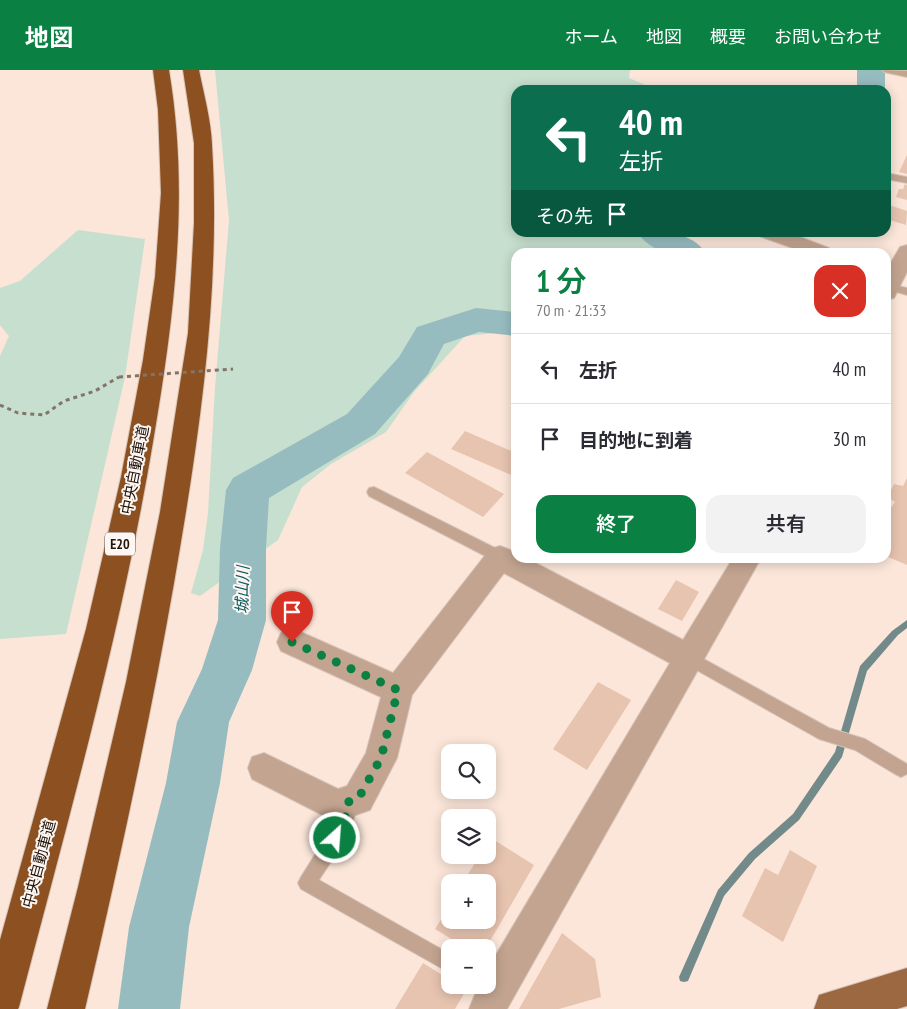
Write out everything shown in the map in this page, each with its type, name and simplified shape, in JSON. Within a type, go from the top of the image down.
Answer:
[{"type":"highway","name":"中央自動車道","points":[[0,1007],[89,684],[137,469],[164,306],[169,222],[170,150],[162,70]]},
{"type":"highway","points":[[66,1009],[96,887],[140,682],[173,512],[199,333],[204,223],[203,143],[191,70]]},
{"type":"main road","points":[[833,1009],[907,987]]},
{"type":"street","points":[[780,237],[811,248]]},
{"type":"street","points":[[893,285],[907,251]]},
{"type":"street","points":[[264,768],[336,806],[358,799],[381,758],[398,690],[500,557],[511,563]]},
{"type":"street","points":[[511,563],[689,658]]},
{"type":"street","points":[[496,984],[744,563]]},
{"type":"street","points":[[292,642],[398,690]]},
{"type":"lane","points":[[887,70],[907,74]]},
{"type":"lane","points":[[891,177],[907,180]]},
{"type":"lane","points":[[374,492],[500,557]]},
{"type":"lane","points":[[689,658],[825,734],[859,744],[902,769]]},
{"type":"lane","points":[[348,802],[344,824],[307,883],[441,959]]},
{"type":"path","points":[[0,405],[18,413],[44,415],[64,401],[95,391],[119,377],[233,369]]},
{"type":"green space","points":[[215,70],[630,70],[629,78],[645,85],[511,85],[511,237],[669,237],[698,248],[511,248],[511,331],[465,336],[414,392],[386,432],[331,464],[302,487],[278,540],[200,596],[191,593],[203,550],[208,513],[215,388],[229,220]]},
{"type":"green space","points":[[78,230],[145,239],[125,377],[66,634],[0,639],[0,356],[9,336],[0,325],[0,288],[20,281]]},
{"type":"building","points":[[907,155],[907,174],[899,172]]},
{"type":"building","points":[[905,184],[907,185],[907,200],[896,197],[899,189],[903,189]]},
{"type":"building","points":[[891,206],[907,211],[906,225],[891,220]]},
{"type":"building","points":[[465,431],[511,451],[511,475],[451,449]]},
{"type":"building","points":[[427,452],[504,494],[483,517],[405,473]]},
{"type":"building","points":[[907,478],[907,565],[891,558],[891,508],[895,502],[891,499],[891,490],[894,484],[903,486]]},
{"type":"building","points":[[676,580],[699,592],[682,621],[658,609]]},
{"type":"building","points":[[598,682],[631,700],[587,770],[553,749]]},
{"type":"building","points":[[496,841],[534,865],[491,939],[451,939],[435,929],[441,919],[441,929],[496,929],[496,874],[468,874],[474,864],[496,864]]},
{"type":"building","points":[[790,850],[817,866],[783,942],[742,916],[765,868],[778,875]]},
{"type":"building","points":[[562,933],[595,959],[601,997],[559,1009],[519,1009]]},
{"type":"building","points":[[423,963],[441,974],[441,994],[464,994],[455,1009],[395,1009]]},
{"type":"waterway","name":"城山川","points":[[871,70],[871,85]]},
{"type":"waterway","name":"城山川","points":[[660,237],[678,248]]},
{"type":"waterway","name":"城山川","points":[[149,1009],[159,927],[193,783],[203,722],[227,670],[242,620],[243,548],[248,490],[361,424],[414,365],[430,336],[476,320],[511,324]]},
{"type":"waterway","points":[[684,977],[721,893],[752,856],[796,817],[839,754],[863,669],[895,633],[907,623]]},
{"type":"route","points":[[292,642],[398,690],[381,758],[358,799],[348,802],[344,824],[335,838]]}]
